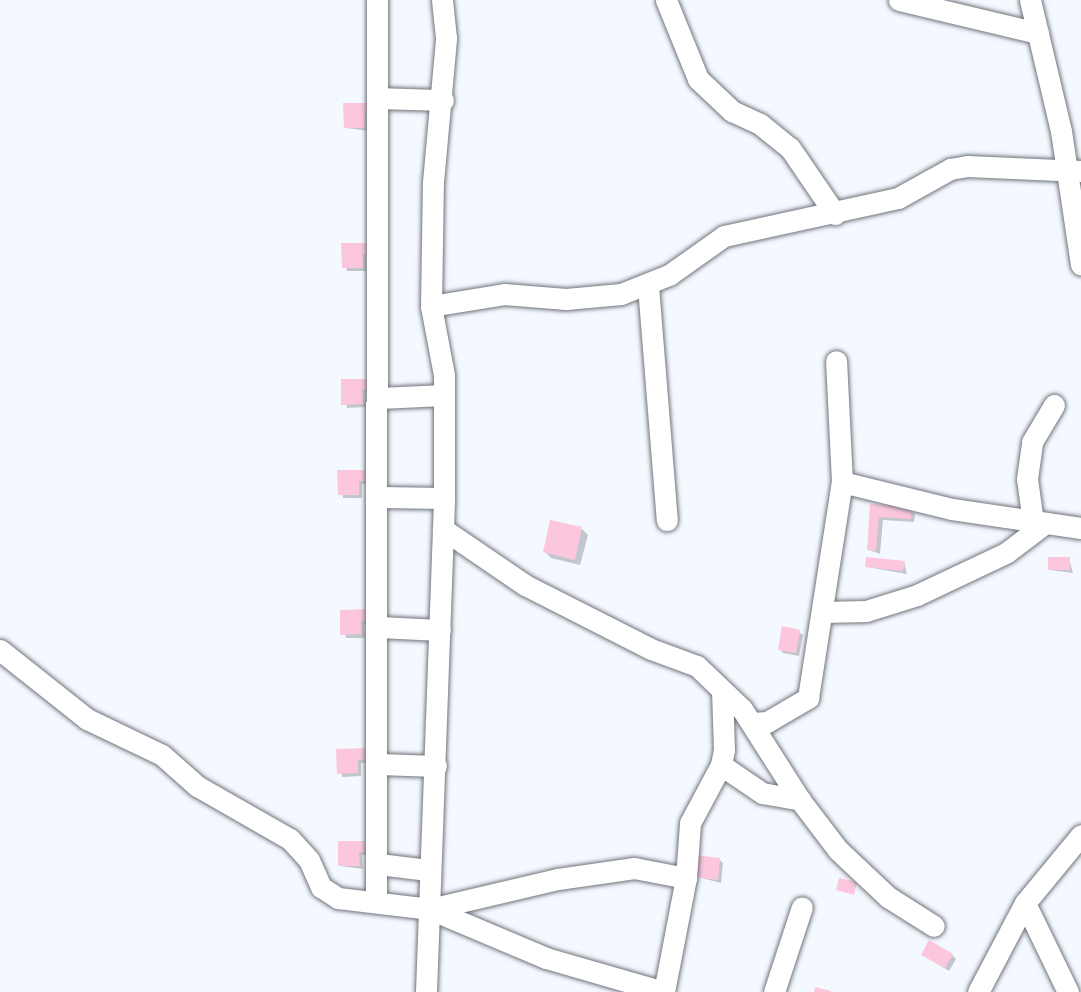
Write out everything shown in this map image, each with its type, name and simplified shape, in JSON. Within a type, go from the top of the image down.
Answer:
[{"type":"street","points":[[376,901],[379,864],[377,0]]},
{"type":"street","points":[[426,992],[430,909],[428,870],[436,766],[444,498],[443,395],[431,306],[433,183],[443,100],[446,38],[442,0]]},
{"type":"street","points":[[666,0],[698,79],[732,111],[760,124],[790,148],[835,214]]},
{"type":"street","points":[[899,0],[1038,33]]},
{"type":"street","points":[[1030,0],[1074,170],[1081,265]]},
{"type":"street","points":[[378,98],[443,100]]},
{"type":"street","points":[[431,306],[503,295],[566,299],[648,286],[724,236],[762,225],[835,214],[898,198],[950,170],[967,166],[1074,170]]},
{"type":"street","points":[[648,286],[667,520]]},
{"type":"street","points":[[752,723],[767,722],[808,698],[842,482],[836,361]]},
{"type":"street","points":[[379,398],[443,395]]},
{"type":"street","points":[[1038,523],[1027,479],[1032,442],[1054,405]]},
{"type":"street","points":[[842,482],[952,509],[1081,528]]},
{"type":"street","points":[[379,498],[444,498]]},
{"type":"street","points":[[823,612],[846,614],[895,603],[993,560],[1038,523]]},
{"type":"street","points":[[443,529],[525,585],[651,649],[697,666],[752,723],[800,800],[870,882],[934,926]]},
{"type":"street","points":[[379,627],[440,630]]},
{"type":"street","points":[[0,650],[25,675],[87,719],[162,755],[197,786],[290,839],[309,860],[321,887],[338,898],[376,901],[411,910],[430,909],[558,879],[634,867],[686,878]]},
{"type":"street","points":[[430,909],[546,958],[664,992],[686,878],[690,823],[721,765],[722,691]]},
{"type":"street","points":[[379,764],[436,766]]},
{"type":"street","points":[[721,765],[762,793],[800,800]]},
{"type":"street","points":[[978,992],[1025,903],[1081,835]]},
{"type":"street","points":[[379,864],[428,870]]},
{"type":"street","points":[[1025,903],[1068,992]]},
{"type":"street","points":[[774,992],[802,907]]},
{"type":"building","points":[[343,103],[375,103],[375,114],[365,114],[366,128],[344,128]]},
{"type":"building","points":[[341,243],[373,243],[373,254],[363,254],[363,268],[342,268]]},
{"type":"building","points":[[341,379],[372,379],[373,390],[362,390],[363,404],[341,405]]},
{"type":"building","points":[[337,470],[369,470],[369,481],[359,481],[359,495],[338,495]]},
{"type":"building","points":[[870,504],[912,507],[911,519],[879,517],[876,551],[867,550]]},
{"type":"building","points":[[550,520],[582,527],[575,560],[543,552]]},
{"type":"building","points":[[866,557],[905,561],[903,571],[865,567]]},
{"type":"building","points":[[1048,557],[1070,557],[1070,570],[1048,570]]},
{"type":"building","points":[[371,609],[372,621],[361,621],[362,634],[340,635],[340,610]]},
{"type":"building","points":[[782,626],[800,630],[796,653],[778,650]]},
{"type":"building","points":[[368,748],[368,759],[358,760],[358,773],[337,774],[336,749]]},
{"type":"building","points":[[338,841],[370,841],[370,852],[359,852],[360,866],[338,866]]},
{"type":"building","points":[[694,855],[720,858],[718,880],[692,877]]},
{"type":"building","points":[[839,878],[857,882],[854,895],[836,890]]},
{"type":"building","points":[[929,940],[953,954],[945,968],[921,955]]},
{"type":"building","points":[[815,987],[831,991],[831,992],[814,992]]}]
